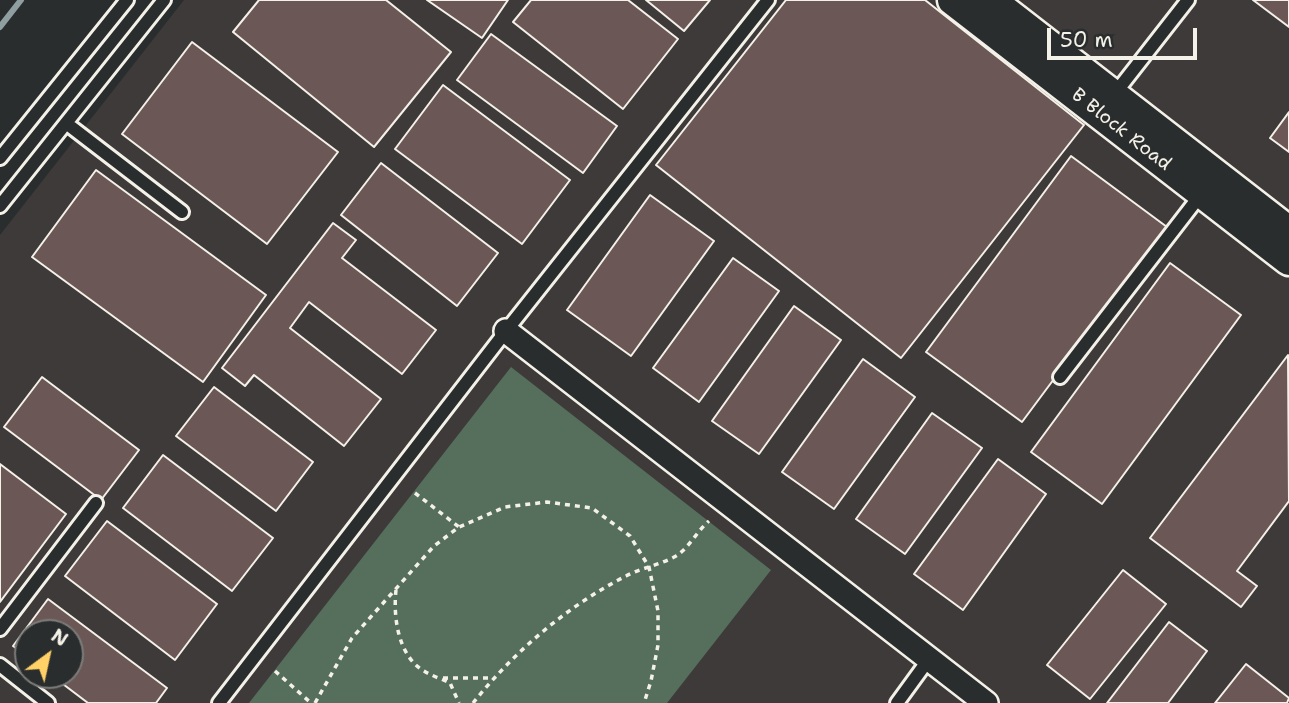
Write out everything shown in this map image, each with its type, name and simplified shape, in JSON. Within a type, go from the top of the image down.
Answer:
[{"type":"street","name":"B Block Road","points":[[953,0],[1289,232]]},
{"type":"street","name":"B Block Road","points":[[990,0],[1202,193],[1289,260]]},
{"type":"street","points":[[506,331],[986,703]]},
{"type":"lane","points":[[0,159],[127,0]]},
{"type":"lane","points":[[0,206],[164,0]]},
{"type":"lane","points":[[1107,104],[1188,0]]},
{"type":"lane","points":[[219,703],[765,1]]},
{"type":"lane","points":[[66,123],[182,212]]},
{"type":"lane","points":[[1060,377],[1202,193]]},
{"type":"lane","points":[[0,629],[96,503]]},
{"type":"lane","points":[[897,703],[929,659]]},
{"type":"lane","points":[[0,665],[48,703]]},
{"type":"path","points":[[415,493],[459,527]]},
{"type":"path","points":[[275,671],[313,703],[352,638],[434,546],[459,527],[505,507],[547,502],[592,509],[629,536],[649,567],[658,611],[658,645],[644,703]]},
{"type":"path","points":[[473,703],[493,678],[548,626],[607,586],[629,574],[678,555],[709,521]]},
{"type":"path","points":[[397,588],[396,622],[407,655],[422,671],[450,683],[459,703]]},
{"type":"path","points":[[437,677],[493,678]]},
{"type":"shaded area","points":[[184,0],[1289,0],[1289,703],[0,703],[0,235]]},
{"type":"green space","points":[[511,367],[771,570],[667,703],[249,703]]},
{"type":"building","points":[[259,0],[386,0],[451,52],[374,147],[233,32]]},
{"type":"building","points":[[427,0],[508,0],[482,38]]},
{"type":"building","points":[[531,0],[628,0],[678,39],[623,109],[513,22]]},
{"type":"building","points":[[646,0],[710,0],[684,31]]},
{"type":"building","points":[[786,0],[925,0],[1084,125],[901,358],[656,165]]},
{"type":"building","points":[[1253,0],[1289,0],[1289,27]]},
{"type":"building","points":[[491,34],[617,126],[583,173],[457,80]]},
{"type":"building","points":[[192,42],[338,152],[267,244],[122,134]]},
{"type":"building","points":[[443,85],[570,180],[522,244],[395,149]]},
{"type":"building","points":[[1289,112],[1289,152],[1270,138]]},
{"type":"building","points":[[1071,156],[1167,227],[1022,422],[926,352]]},
{"type":"building","points":[[381,163],[498,253],[457,306],[341,215]]},
{"type":"building","points":[[96,170],[266,295],[203,382],[32,257]]},
{"type":"building","points":[[650,195],[714,241],[631,356],[567,310]]},
{"type":"building","points":[[333,223],[356,240],[342,258],[436,330],[402,374],[309,302],[290,328],[381,399],[344,446],[254,375],[245,386],[222,368]]},
{"type":"building","points":[[733,258],[779,291],[699,402],[653,368]]},
{"type":"building","points":[[1170,263],[1241,315],[1102,504],[1031,452]]},
{"type":"building","points":[[794,306],[841,340],[759,454],[712,421]]},
{"type":"building","points":[[1288,355],[1289,501],[1237,571],[1257,586],[1241,607],[1150,538]]},
{"type":"building","points":[[863,359],[915,397],[834,509],[782,472]]},
{"type":"building","points":[[42,377],[139,450],[101,500],[4,427]]},
{"type":"building","points":[[214,387],[313,462],[276,511],[176,436]]},
{"type":"building","points":[[932,413],[982,448],[905,554],[856,519]]},
{"type":"building","points":[[163,455],[273,538],[232,591],[123,508]]},
{"type":"building","points":[[998,459],[1046,494],[963,610],[914,574]]},
{"type":"building","points":[[0,464],[66,514],[0,602]]},
{"type":"building","points":[[107,521],[217,604],[175,660],[65,576]]},
{"type":"building","points":[[1123,570],[1166,604],[1090,699],[1047,665]]},
{"type":"building","points":[[48,599],[75,619],[33,619]]},
{"type":"building","points":[[1169,622],[1207,651],[1168,703],[1107,703]]},
{"type":"building","points":[[84,626],[167,688],[156,703],[88,703],[70,689],[84,689]]},
{"type":"building","points":[[1246,664],[1289,698],[1287,703],[1215,703]]},
{"type":"waterway","points":[[0,27],[21,0]]}]
